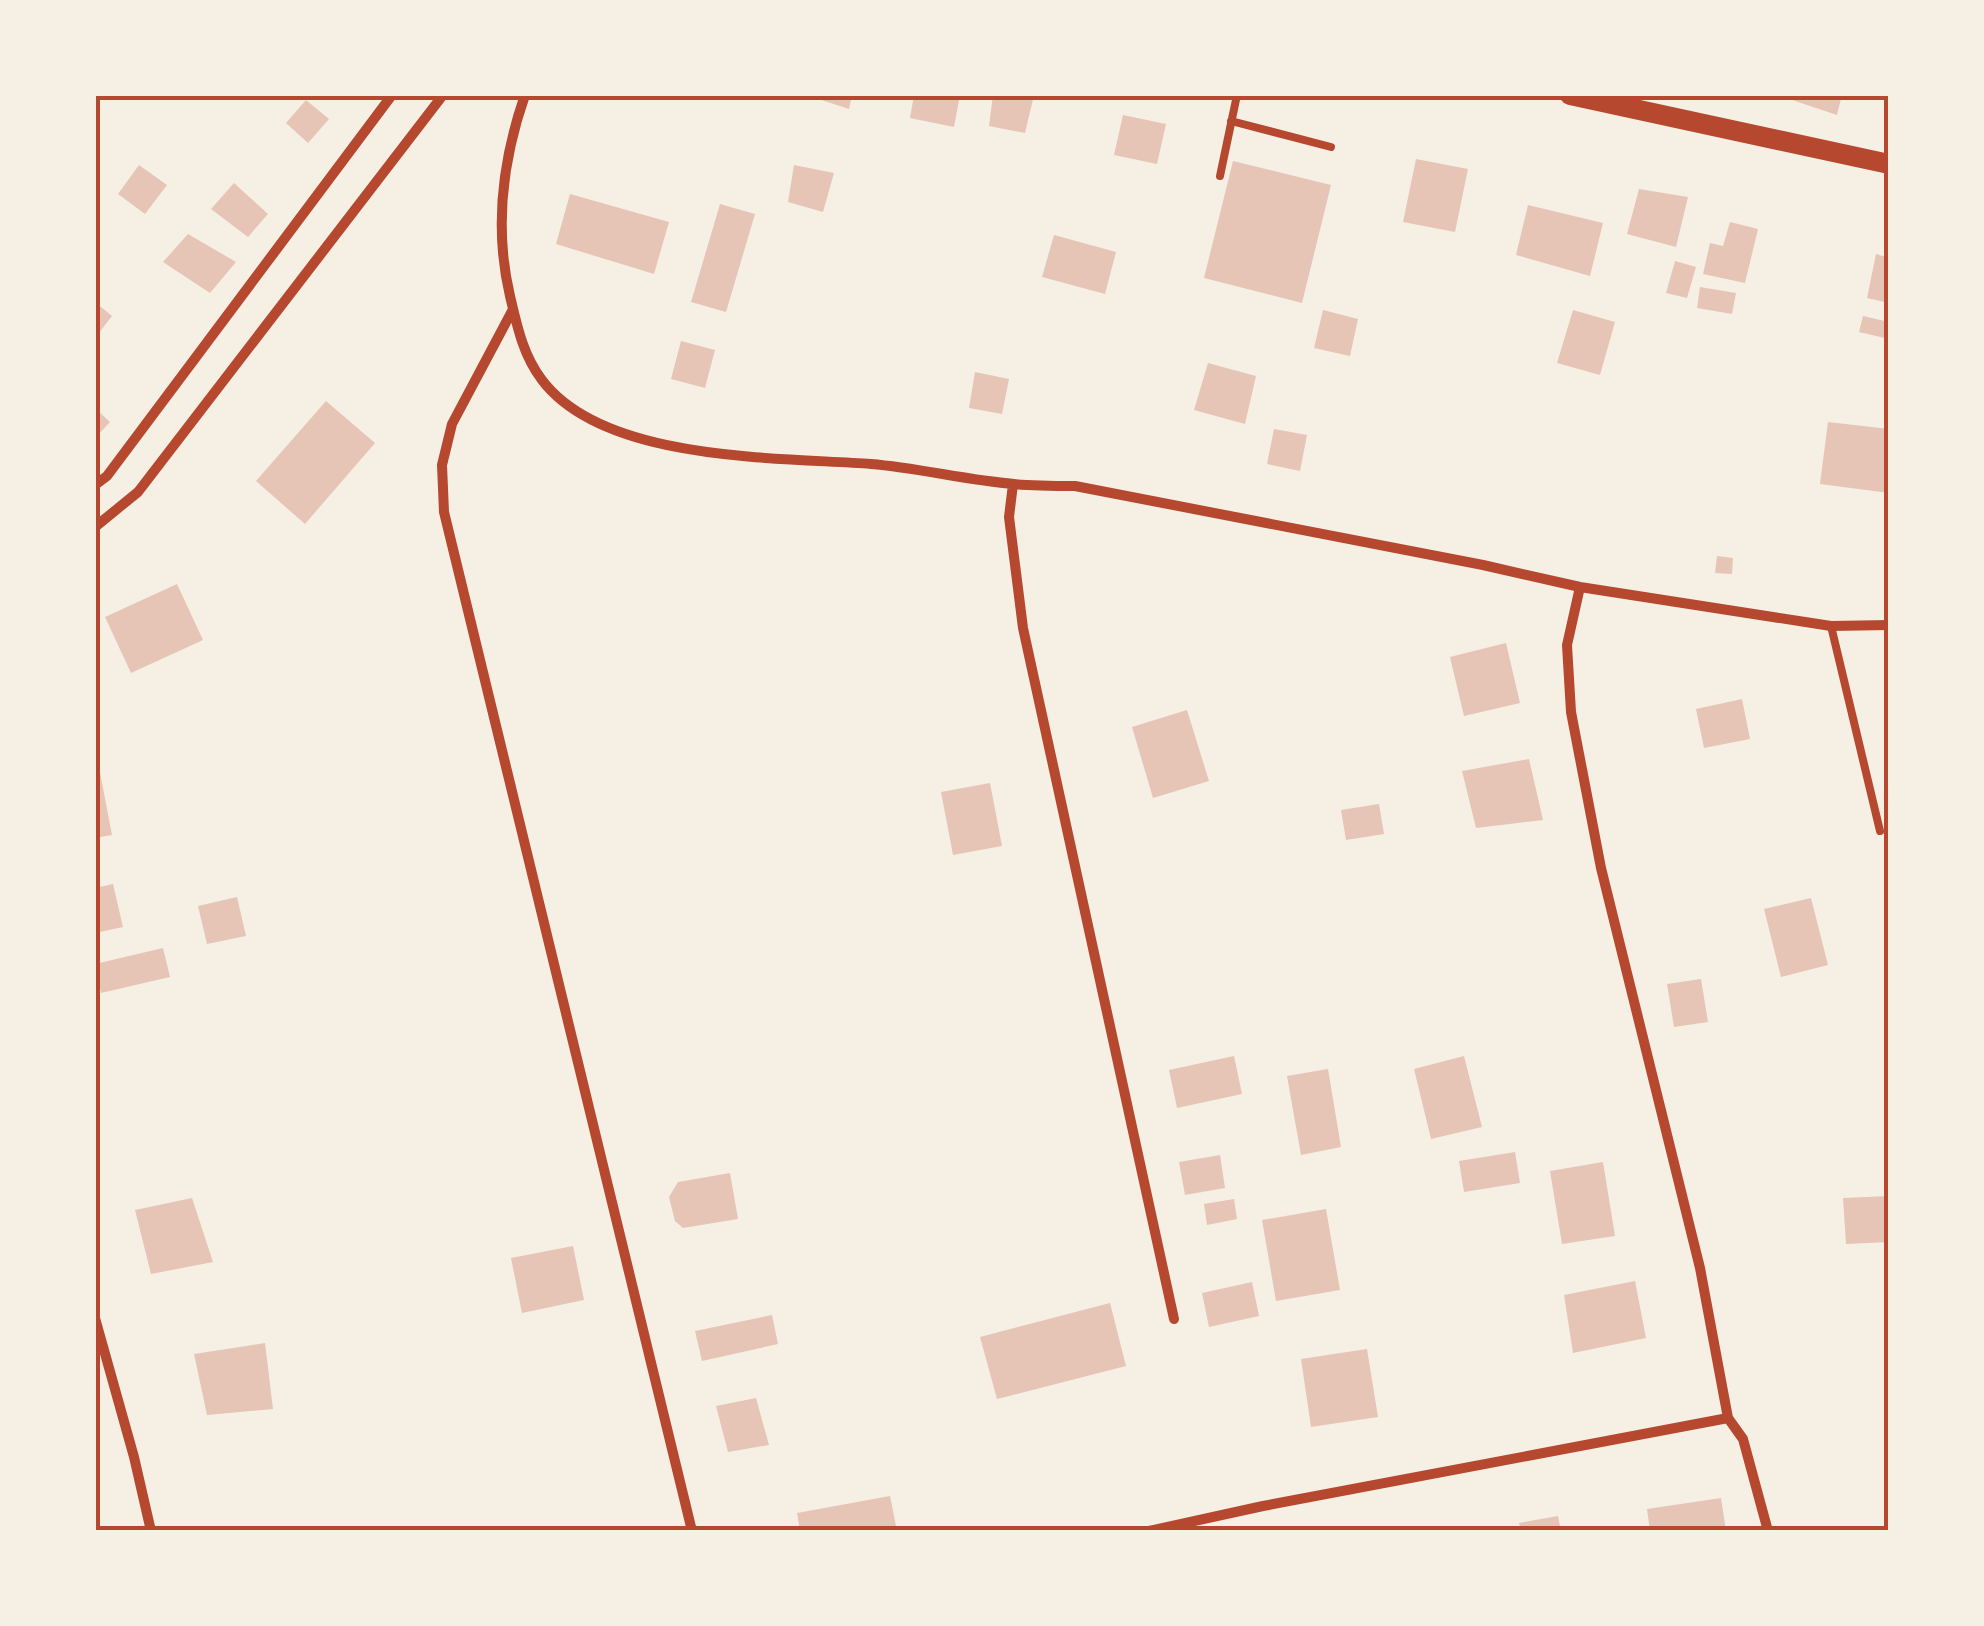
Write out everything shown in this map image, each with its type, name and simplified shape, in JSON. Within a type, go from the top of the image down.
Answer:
[{"type":"main road","points":[[1570,95],[1889,164]]},
{"type":"street","points":[[95,485],[107,476],[392,95]]},
{"type":"street","points":[[95,527],[138,492],[443,95]]},
{"type":"street","points":[[525,95],[513,129],[500,204],[506,279],[520,340],[542,380],[572,409],[613,432],[694,451],[893,466],[1012,484],[1075,486],[1580,587],[1831,626],[1889,625]]},
{"type":"street","points":[[513,310],[452,424],[442,465],[444,512],[692,1531]]},
{"type":"street","points":[[1012,484],[1009,517],[1024,628],[1174,1320]]},
{"type":"street","points":[[1580,587],[1568,645],[1571,712],[1601,868],[1700,1268],[1728,1418],[1743,1439],[1768,1531]]},
{"type":"street","points":[[95,1318],[151,1531]]},
{"type":"street","points":[[1149,1531],[1728,1418]]},
{"type":"lane","points":[[1220,176],[1236,95]]},
{"type":"lane","points":[[1231,121],[1331,146]]},
{"type":"lane","points":[[1831,626],[1880,831]]},
{"type":"building","points":[[806,95],[852,95],[849,109]]},
{"type":"building","points":[[914,95],[960,95],[954,127],[910,118]]},
{"type":"building","points":[[993,95],[1034,95],[1025,133],[989,126]]},
{"type":"building","points":[[1786,95],[1842,95],[1837,115]]},
{"type":"building","points":[[306,100],[329,119],[308,143],[286,123]]},
{"type":"building","points":[[1123,115],[1166,124],[1157,164],[1114,155]]},
{"type":"building","points":[[1416,159],[1468,169],[1455,232],[1403,222]]},
{"type":"building","points":[[1233,161],[1331,185],[1302,303],[1204,278]]},
{"type":"building","points":[[139,165],[167,185],[145,214],[118,194]]},
{"type":"building","points":[[794,165],[834,173],[823,212],[788,202]]},
{"type":"building","points":[[234,183],[268,214],[248,237],[211,209]]},
{"type":"building","points":[[1639,189],[1688,197],[1676,247],[1627,234]]},
{"type":"building","points":[[570,194],[669,222],[654,274],[556,244]]},
{"type":"building","points":[[720,204],[755,214],[726,312],[691,302]]},
{"type":"building","points":[[1528,205],[1603,223],[1590,276],[1516,255]]},
{"type":"building","points":[[1730,222],[1758,229],[1745,283],[1703,274],[1710,243],[1723,246]]},
{"type":"building","points":[[188,234],[236,262],[210,293],[163,262]]},
{"type":"building","points":[[1054,235],[1116,252],[1105,294],[1042,277]]},
{"type":"building","points":[[1876,254],[1889,258],[1889,303],[1867,298]]},
{"type":"building","points":[[1675,261],[1696,267],[1687,298],[1666,293]]},
{"type":"building","points":[[1700,287],[1736,293],[1732,314],[1697,308]]},
{"type":"building","points":[[95,302],[112,316],[95,338]]},
{"type":"building","points":[[1323,310],[1358,319],[1350,356],[1314,348]]},
{"type":"building","points":[[1573,310],[1615,322],[1600,375],[1557,363]]},
{"type":"building","points":[[1863,316],[1889,322],[1889,339],[1859,332]]},
{"type":"building","points":[[681,341],[715,350],[705,388],[671,379]]},
{"type":"building","points":[[1208,363],[1256,376],[1245,424],[1194,410]]},
{"type":"building","points":[[975,372],[1009,379],[1002,414],[969,408]]},
{"type":"building","points":[[326,401],[375,443],[305,524],[256,481]]},
{"type":"building","points":[[95,408],[110,422],[95,438]]},
{"type":"building","points":[[1828,422],[1889,429],[1889,493],[1820,484]]},
{"type":"building","points":[[1274,429],[1307,435],[1300,471],[1267,464]]},
{"type":"building","points":[[1717,556],[1733,558],[1732,574],[1715,573]]},
{"type":"building","points":[[177,584],[203,640],[131,673],[105,617]]},
{"type":"building","points":[[1506,643],[1520,703],[1464,716],[1450,657]]},
{"type":"building","points":[[1742,699],[1750,739],[1704,748],[1696,709]]},
{"type":"building","points":[[1187,710],[1209,781],[1153,798],[1132,727]]},
{"type":"building","points":[[1529,759],[1543,820],[1476,828],[1462,771]]},
{"type":"building","points":[[95,762],[112,835],[95,838]]},
{"type":"building","points":[[990,783],[1002,846],[953,855],[941,792]]},
{"type":"building","points":[[1379,804],[1384,834],[1346,840],[1341,810]]},
{"type":"building","points":[[113,884],[123,927],[95,933],[95,888]]},
{"type":"building","points":[[237,897],[246,936],[207,944],[198,906]]},
{"type":"building","points":[[1811,898],[1828,965],[1781,977],[1764,909]]},
{"type":"building","points":[[163,948],[170,977],[101,993],[95,964]]},
{"type":"building","points":[[1701,979],[1708,1022],[1674,1027],[1667,984]]},
{"type":"building","points":[[1234,1056],[1242,1094],[1177,1108],[1169,1070]]},
{"type":"building","points":[[1464,1056],[1482,1127],[1431,1139],[1414,1069]]},
{"type":"building","points":[[1328,1069],[1341,1147],[1301,1155],[1287,1076]]},
{"type":"building","points":[[1515,1152],[1520,1183],[1464,1192],[1459,1161]]},
{"type":"building","points":[[1220,1155],[1225,1188],[1185,1195],[1179,1162]]},
{"type":"building","points":[[1603,1162],[1615,1236],[1562,1244],[1550,1171]]},
{"type":"building","points":[[730,1173],[738,1219],[683,1228],[675,1221],[669,1197],[678,1182]]},
{"type":"building","points":[[1889,1196],[1889,1242],[1846,1244],[1843,1198]]},
{"type":"building","points":[[192,1198],[213,1262],[151,1274],[135,1210]]},
{"type":"building","points":[[1234,1199],[1237,1219],[1207,1225],[1204,1204]]},
{"type":"building","points":[[1326,1209],[1340,1290],[1276,1301],[1262,1220]]},
{"type":"building","points":[[573,1246],[584,1300],[522,1313],[511,1258]]},
{"type":"building","points":[[1635,1281],[1646,1338],[1573,1353],[1564,1295]]},
{"type":"building","points":[[1252,1282],[1259,1316],[1209,1327],[1202,1293]]},
{"type":"building","points":[[1110,1303],[1126,1366],[997,1399],[980,1337]]},
{"type":"building","points":[[772,1315],[778,1344],[702,1361],[695,1331]]},
{"type":"building","points":[[265,1343],[273,1409],[207,1415],[194,1354]]},
{"type":"building","points":[[1367,1349],[1378,1417],[1311,1427],[1301,1359]]},
{"type":"building","points":[[756,1398],[769,1445],[728,1452],[716,1406]]},
{"type":"building","points":[[890,1496],[897,1531],[800,1531],[797,1513]]},
{"type":"building","points":[[1721,1498],[1726,1531],[1650,1531],[1647,1509]]},
{"type":"building","points":[[1558,1516],[1561,1531],[1521,1531],[1519,1523]]}]
